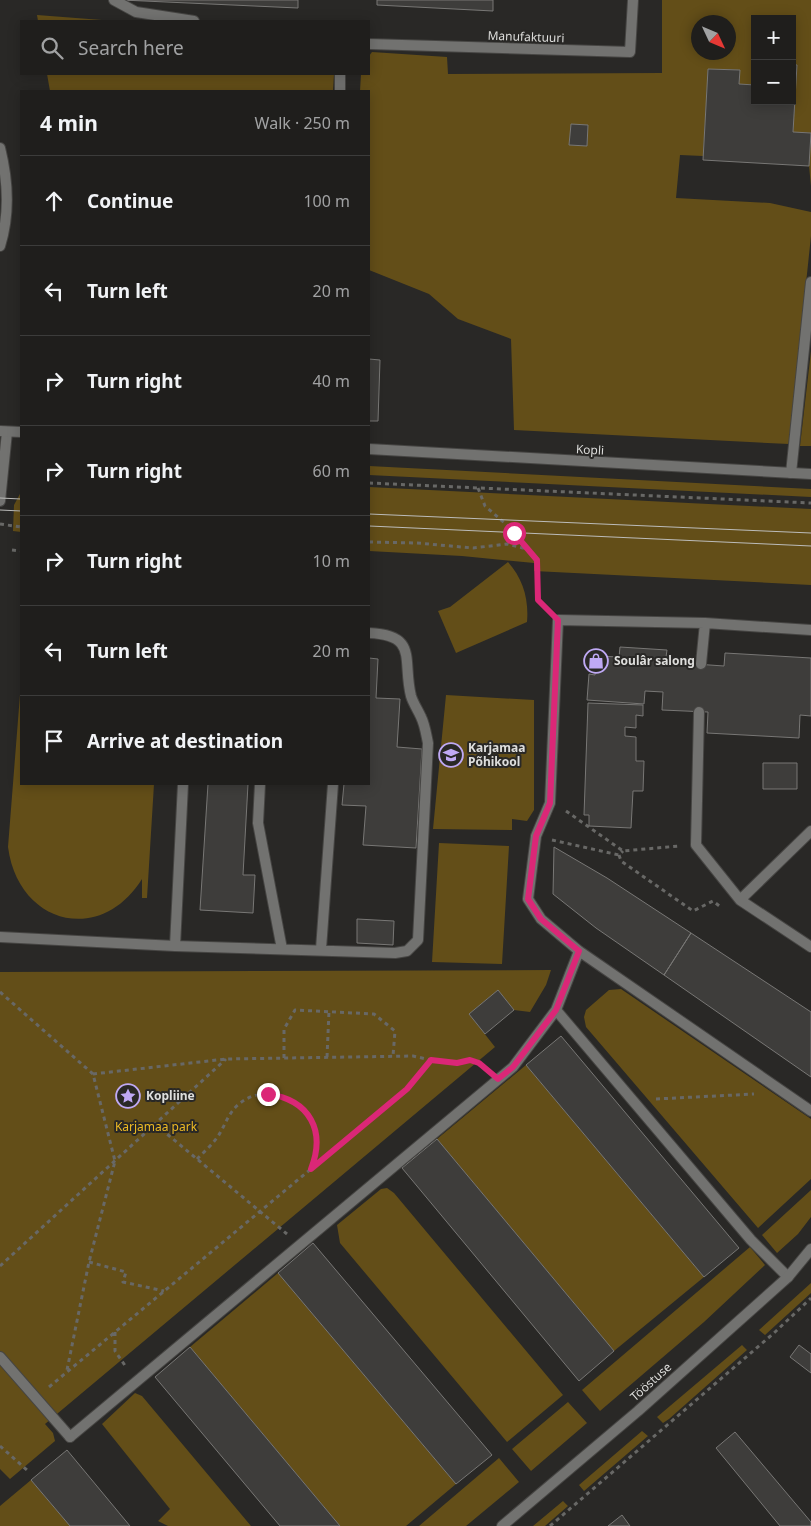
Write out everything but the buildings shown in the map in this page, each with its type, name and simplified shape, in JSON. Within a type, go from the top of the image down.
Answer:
[{"type":"street","points":[[114,0],[136,12],[188,20]]},
{"type":"street","name":"Manufaktuuri","points":[[370,44],[630,52],[633,0]]},
{"type":"street","points":[[340,75],[340,90]]},
{"type":"street","points":[[0,148],[7,174],[6,228],[0,246]]},
{"type":"street","points":[[791,473],[811,282]]},
{"type":"street","points":[[0,501],[4,432],[20,432]]},
{"type":"street","name":"Kopli","points":[[370,449],[811,474]]},
{"type":"street","points":[[811,630],[705,623],[558,620],[550,803],[536,836],[528,899],[541,919],[579,951],[811,1111]]},
{"type":"street","points":[[701,664],[705,623]]},
{"type":"street","points":[[0,937],[175,946],[407,951],[418,940],[428,743],[422,719],[411,698],[408,661],[403,645],[395,637],[370,633]]},
{"type":"street","points":[[699,712],[696,845],[740,900],[811,947]]},
{"type":"street","points":[[175,946],[183,785]]},
{"type":"street","points":[[260,785],[258,823],[282,949]]},
{"type":"street","points":[[321,949],[333,785]]},
{"type":"street","points":[[740,900],[811,831]]},
{"type":"street","points":[[0,1357],[70,1436],[513,1067],[556,1010],[579,951]]},
{"type":"street","points":[[556,1010],[751,1240],[788,1277]]},
{"type":"street","name":"Tööstuse","points":[[502,1526],[632,1416],[788,1277],[811,1249]]},
{"type":"path","points":[[370,483],[811,503]]},
{"type":"path","points":[[478,488],[485,506],[508,526],[537,560],[538,600],[558,620]]},
{"type":"path","points":[[0,524],[20,527]]},
{"type":"path","points":[[370,542],[417,543],[473,548],[507,544],[527,549]]},
{"type":"path","points":[[12,550],[20,550]]},
{"type":"path","points":[[550,803],[570,813],[623,851]]},
{"type":"path","points":[[536,836],[619,855]]},
{"type":"path","points":[[619,855],[623,851],[696,845]]},
{"type":"path","points":[[619,855],[621,861],[693,910],[713,902],[728,912]]},
{"type":"path","points":[[0,992],[93,1074],[115,1161],[89,1262],[67,1370]]},
{"type":"path","points":[[284,1058],[284,1029],[295,1010],[374,1014],[395,1031],[394,1056]]},
{"type":"path","points":[[327,1057],[329,1011]]},
{"type":"path","points":[[93,1074],[226,1059],[414,1056],[457,1063],[470,1060],[479,1063],[498,1079]]},
{"type":"path","points":[[0,1266],[226,1059]]},
{"type":"path","points":[[38,1398],[67,1370],[261,1212],[407,1089],[431,1060]]},
{"type":"path","points":[[632,1100],[782,1092]]},
{"type":"path","points":[[197,1159],[219,1134],[228,1117],[239,1104],[255,1096],[268,1094],[295,1102],[306,1112],[313,1124],[318,1146],[311,1169]]},
{"type":"path","points":[[155,1124],[300,1244]]},
{"type":"path","points":[[89,1262],[126,1272],[124,1282],[164,1291]]},
{"type":"path","points":[[550,1526],[811,1298]]},
{"type":"path","points":[[115,1331],[115,1352],[122,1364],[138,1380]]},
{"type":"path","points":[[0,1446],[28,1471]]},
{"type":"green space","points":[[662,0],[811,0],[811,133],[793,132],[796,105],[796,15],[751,15],[751,85],[739,84],[740,70],[708,69],[703,156],[680,155],[676,198],[770,203],[811,212],[811,236],[789,444],[514,430],[511,339],[458,319],[429,294],[370,270],[370,90],[360,90],[361,75],[370,75],[370,55],[372,52],[447,57],[448,74],[662,73]],"holes":[[[571,125],[588,125],[587,146],[569,145]]]},
{"type":"green space","points":[[37,15],[102,20],[38,20]]},
{"type":"green space","points":[[47,75],[334,75],[333,90],[50,90]]},
{"type":"green space","points":[[811,133],[811,186],[809,166]]},
{"type":"green space","points":[[811,351],[811,446],[800,446]]},
{"type":"green space","points":[[370,466],[811,489],[811,497],[370,475]]},
{"type":"green space","points":[[370,487],[811,509],[811,585],[534,571],[534,563],[462,556],[370,551]]},
{"type":"green space","points":[[20,494],[20,532],[13,531],[14,505]]},
{"type":"green space","points":[[508,562],[518,575],[524,590],[527,605],[527,622],[456,653],[438,611],[450,607]]},
{"type":"green space","points":[[20,695],[20,785],[154,785],[147,898],[142,898],[142,879],[125,900],[105,913],[84,919],[63,917],[44,909],[27,894],[15,873],[8,847]]},
{"type":"green space","points":[[446,695],[534,700],[534,810],[527,821],[512,819],[512,830],[433,829]]},
{"type":"green space","points":[[439,843],[509,846],[502,964],[432,962]]},
{"type":"green space","name":"Karjamaa park","points":[[551,970],[546,985],[530,1012],[514,1010],[498,990],[469,1014],[495,1047],[45,1424],[53,1433],[55,1441],[10,1479],[0,1469],[0,972]]},
{"type":"green space","points":[[621,989],[811,1119],[811,1179],[758,1228],[586,1027],[584,1017],[586,1010],[609,990]]},
{"type":"green space","points":[[526,1065],[704,1277],[614,1351],[437,1139]]},
{"type":"green space","points":[[387,1188],[394,1193],[563,1395],[507,1442],[340,1243],[337,1225],[381,1189]]},
{"type":"green space","points":[[811,1190],[811,1217],[798,1234],[777,1253],[762,1235]]},
{"type":"green space","points":[[750,1247],[765,1265],[704,1322],[600,1411],[582,1390]]},
{"type":"green space","points":[[278,1273],[456,1484],[406,1526],[340,1526],[190,1347]]},
{"type":"green space","points":[[811,1283],[811,1293],[765,1335],[759,1330]]},
{"type":"green space","points":[[742,1345],[747,1350],[669,1419],[663,1423],[657,1417]]},
{"type":"green space","points":[[135,1393],[142,1396],[251,1526],[168,1526],[158,1521],[170,1509],[102,1424]]},
{"type":"green space","points":[[568,1402],[587,1423],[531,1471],[512,1449]]},
{"type":"green space","points":[[642,1431],[648,1436],[584,1491],[579,1485]]},
{"type":"green space","points":[[499,1458],[519,1482],[466,1526],[419,1526]]},
{"type":"green space","points":[[31,1480],[70,1526],[0,1526],[0,1506]]},
{"type":"green space","points":[[563,1501],[568,1506],[545,1526],[533,1526]]},
{"type":"tram line","points":[[0,498],[20,499]]},
{"type":"tram line","points":[[0,510],[20,511]]},
{"type":"tram line","points":[[370,514],[811,533]]},
{"type":"tram line","points":[[370,526],[811,546]]},
{"type":"place","name":"Soulâr salong","points":[[596,661]]},
{"type":"place","name":"Karjamaa Põhikool","points":[[451,755]]},
{"type":"place","name":"Kopliine","points":[[128,1096]]},
{"type":"route","points":[[268,1094],[295,1102],[306,1112],[313,1124],[318,1146],[311,1169],[407,1089],[431,1060],[457,1063],[470,1060],[479,1063],[494,1073],[498,1079],[513,1067],[556,1010],[579,951],[541,919],[528,899],[536,836],[550,803],[558,620],[538,600],[537,560],[514,533]]}]
